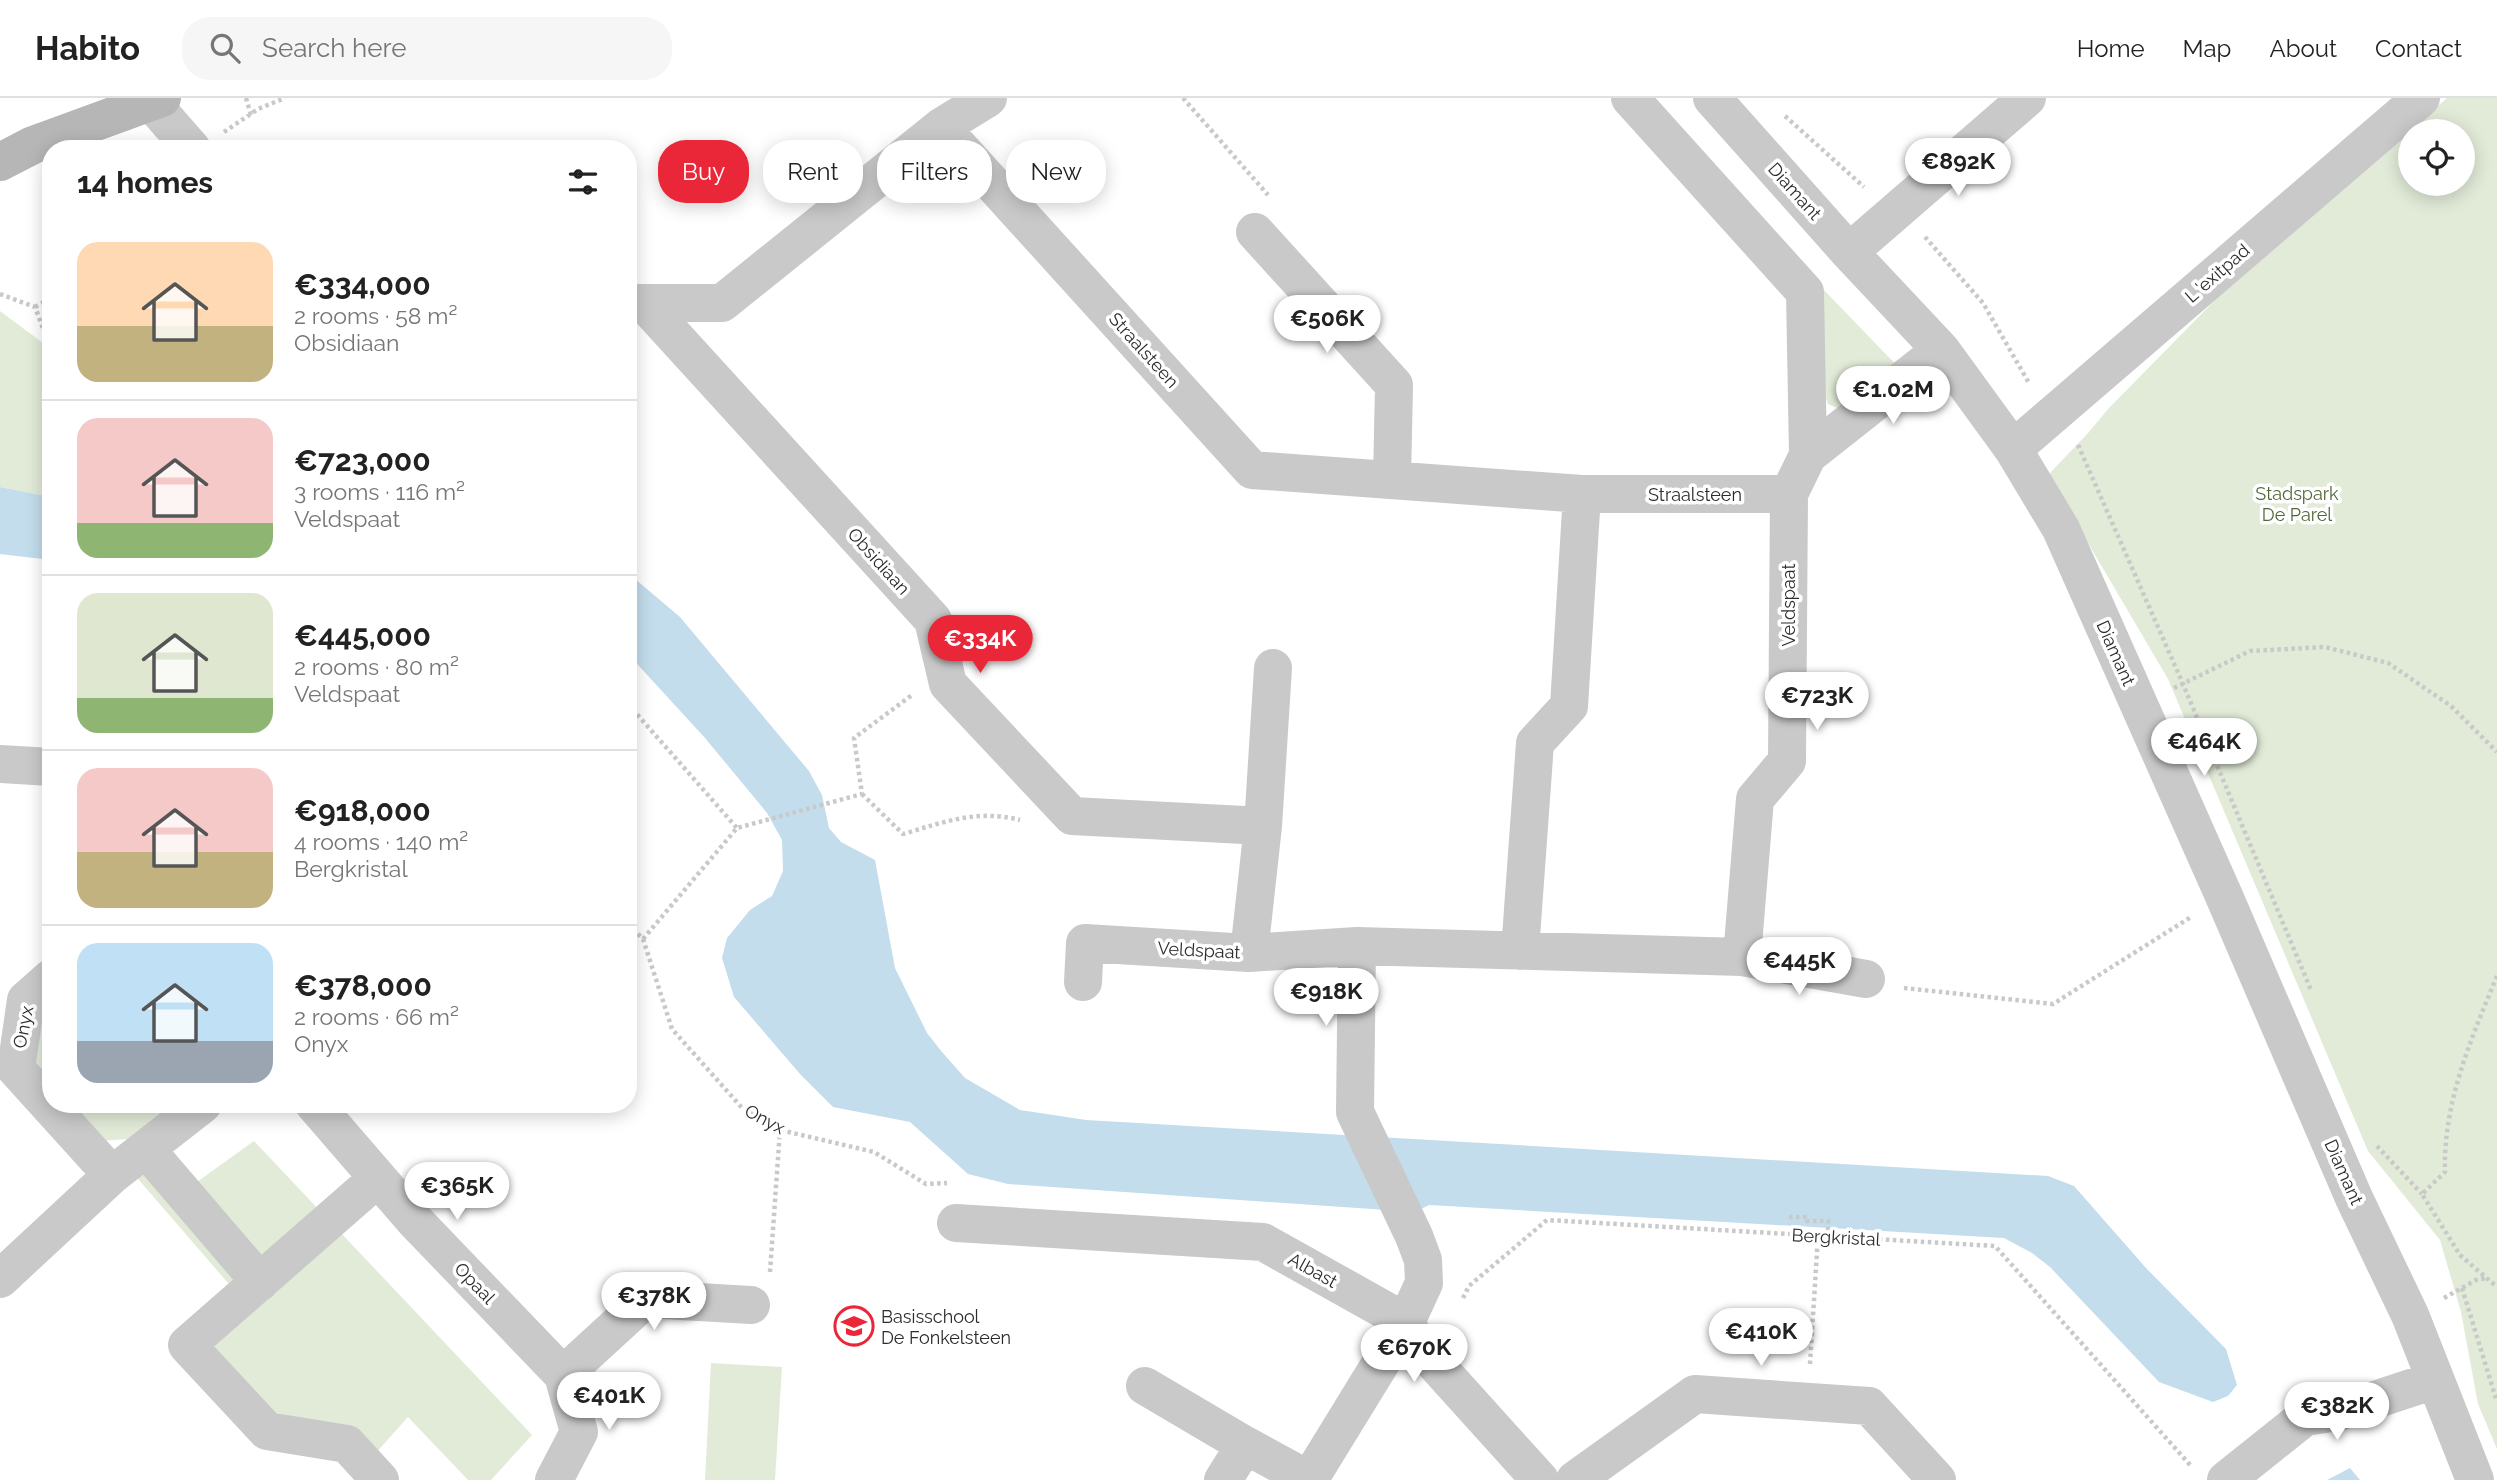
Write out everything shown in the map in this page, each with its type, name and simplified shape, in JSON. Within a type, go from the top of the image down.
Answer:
[{"type":"street","points":[[637,303],[722,303],[941,127],[988,98]]},
{"type":"street","points":[[1630,98],[1805,292],[1808,455]]},
{"type":"street","name":"Diamant","points":[[1712,98],[1849,252],[1941,350],[2013,449],[2061,529],[2354,1198],[2410,1315],[2475,1480]]},
{"type":"street","points":[[1849,252],[2027,98]]},
{"type":"street","name":"L 'exitpad","points":[[2013,449],[2421,98]]},
{"type":"street","points":[[47,140],[156,100],[200,140]]},
{"type":"street","name":"Straalsteen","points":[[941,127],[1252,470],[1582,494],[1789,494]]},
{"type":"street","points":[[0,162],[42,142]]},
{"type":"street","points":[[1255,232],[1394,385],[1392,480]]},
{"type":"street","name":"Obsidiaan","points":[[637,304],[933,620],[948,684]]},
{"type":"street","points":[[1789,494],[1808,455],[1941,350]]},
{"type":"street","points":[[1520,951],[1535,743],[1569,706],[1582,494]]},
{"type":"street","name":"Veldspaat","points":[[1742,957],[1755,799],[1787,761],[1789,494]]},
{"type":"street","points":[[1249,953],[1263,826],[1273,668]]},
{"type":"street","points":[[948,684],[1072,816],[1263,826]]},
{"type":"street","points":[[0,764],[42,766]]},
{"type":"street","name":"Veldspaat","points":[[1083,982],[1085,943],[1249,953],[1357,946],[1742,957],[1866,979]]},
{"type":"street","points":[[1145,1386],[1309,1479],[1406,1322],[1424,1283],[1423,1260],[1415,1236],[1355,1112],[1357,946]]},
{"type":"street","name":"Onyx","points":[[42,986],[26,1000],[16,1069],[42,1098]]},
{"type":"street","name":"Onyx","points":[[56,1113],[112,1175]]},
{"type":"street","points":[[0,1279],[112,1175],[192,1113]]},
{"type":"street","name":"Opaal","points":[[322,1113],[415,1221],[563,1374],[579,1432],[554,1480]]},
{"type":"street","points":[[146,1149],[260,1282]]},
{"type":"street","points":[[378,1178],[187,1345],[267,1431],[347,1444],[380,1480]]},
{"type":"street","name":"Albast","points":[[956,1223],[1263,1242],[1406,1322]]},
{"type":"street","points":[[563,1374],[646,1299],[751,1304]]},
{"type":"street","points":[[1406,1322],[1415,1340],[1429,1357],[1540,1480]]},
{"type":"street","points":[[2210,1475],[2305,1417],[2338,1412],[2435,1380]]},
{"type":"street","points":[[1575,1480],[1695,1394],[1869,1406],[1937,1480]]},
{"type":"street","points":[[1223,1480],[1245,1445]]},
{"type":"path","points":[[246,98],[251,114]]},
{"type":"path","points":[[210,140],[251,114],[285,98]]},
{"type":"path","points":[[1183,98],[1281,209],[1255,232]]},
{"type":"path","points":[[1777,107],[1894,214]]},
{"type":"path","points":[[0,294],[35,307],[42,326]]},
{"type":"path","points":[[35,307],[42,303]]},
{"type":"path","points":[[2139,705],[2250,651],[2325,647],[2388,663],[2451,706],[2497,752]]},
{"type":"path","points":[[948,684],[923,687],[854,738],[862,794],[903,834],[963,817],[1000,815],[1059,830],[1072,816]]},
{"type":"path","points":[[637,714],[737,828]]},
{"type":"path","points":[[643,939],[737,828],[862,794]]},
{"type":"path","points":[[1866,979],[1909,989],[2053,1004],[2224,896]]},
{"type":"path","name":"Onyx","points":[[637,933],[643,939],[672,1029],[743,1109],[780,1130],[874,1152],[926,1184],[958,1183],[956,1223]]},
{"type":"path","points":[[2497,976],[2459,1071],[2447,1135],[2445,1172],[2422,1194],[2460,1255],[2497,1287]]},
{"type":"path","points":[[751,1304],[766,1305],[772,1264],[780,1130]]},
{"type":"path","points":[[1789,1217],[1807,1217],[1807,1221],[1828,1221],[1828,1237]]},
{"type":"path","name":"Bergkristal","points":[[1429,1357],[1469,1286],[1547,1220],[1995,1246],[2210,1475]]},
{"type":"path","points":[[1808,1401],[1818,1236]]},
{"type":"path","points":[[2462,1288],[2497,1402]]},
{"type":"green space","name":"Stadspark De Parel","points":[[2447,98],[2497,98],[2497,1449],[2478,1404],[2461,1312],[2440,1240],[2368,1151],[2168,679],[2048,475],[2108,409],[2225,290],[2398,140],[2398,196],[2475,196],[2475,119],[2423,119]]},
{"type":"green space","points":[[1822,288],[1904,373],[1851,414],[1828,404],[1820,381]]},
{"type":"green space","points":[[0,311],[42,342],[42,495],[0,487]]},
{"type":"green space","points":[[42,999],[42,1076],[32,1060]]},
{"type":"green space","points":[[72,1113],[166,1113],[130,1139],[98,1141]]},
{"type":"green space","points":[[254,1141],[532,1435],[491,1480],[468,1480],[408,1417],[366,1464],[267,1431],[187,1345],[241,1298],[132,1172],[146,1149],[183,1192]]},
{"type":"green space","points":[[711,1363],[782,1367],[775,1480],[705,1480]]},
{"type":"water","points":[[0,487],[42,495],[42,559],[0,554]]},
{"type":"water","points":[[637,581],[680,617],[809,771],[822,795],[829,828],[841,842],[875,860],[895,968],[927,1033],[965,1078],[1020,1110],[1086,1120],[2048,1176],[2074,1186],[2146,1268],[2226,1349],[2237,1385],[2228,1396],[2213,1402],[2159,1382],[2050,1267],[2032,1253],[2004,1238],[1429,1205],[1415,1212],[1008,1184],[968,1174],[910,1122],[833,1107],[800,1074],[734,997],[722,958],[727,938],[750,910],[772,896],[783,871],[782,840],[767,813],[705,738],[637,664]]},
{"type":"water","points":[[2350,1468],[2360,1480],[2327,1480]]},
{"type":"place","name":"Basisschool De Fonkelsteen","points":[[854,1326]]}]
